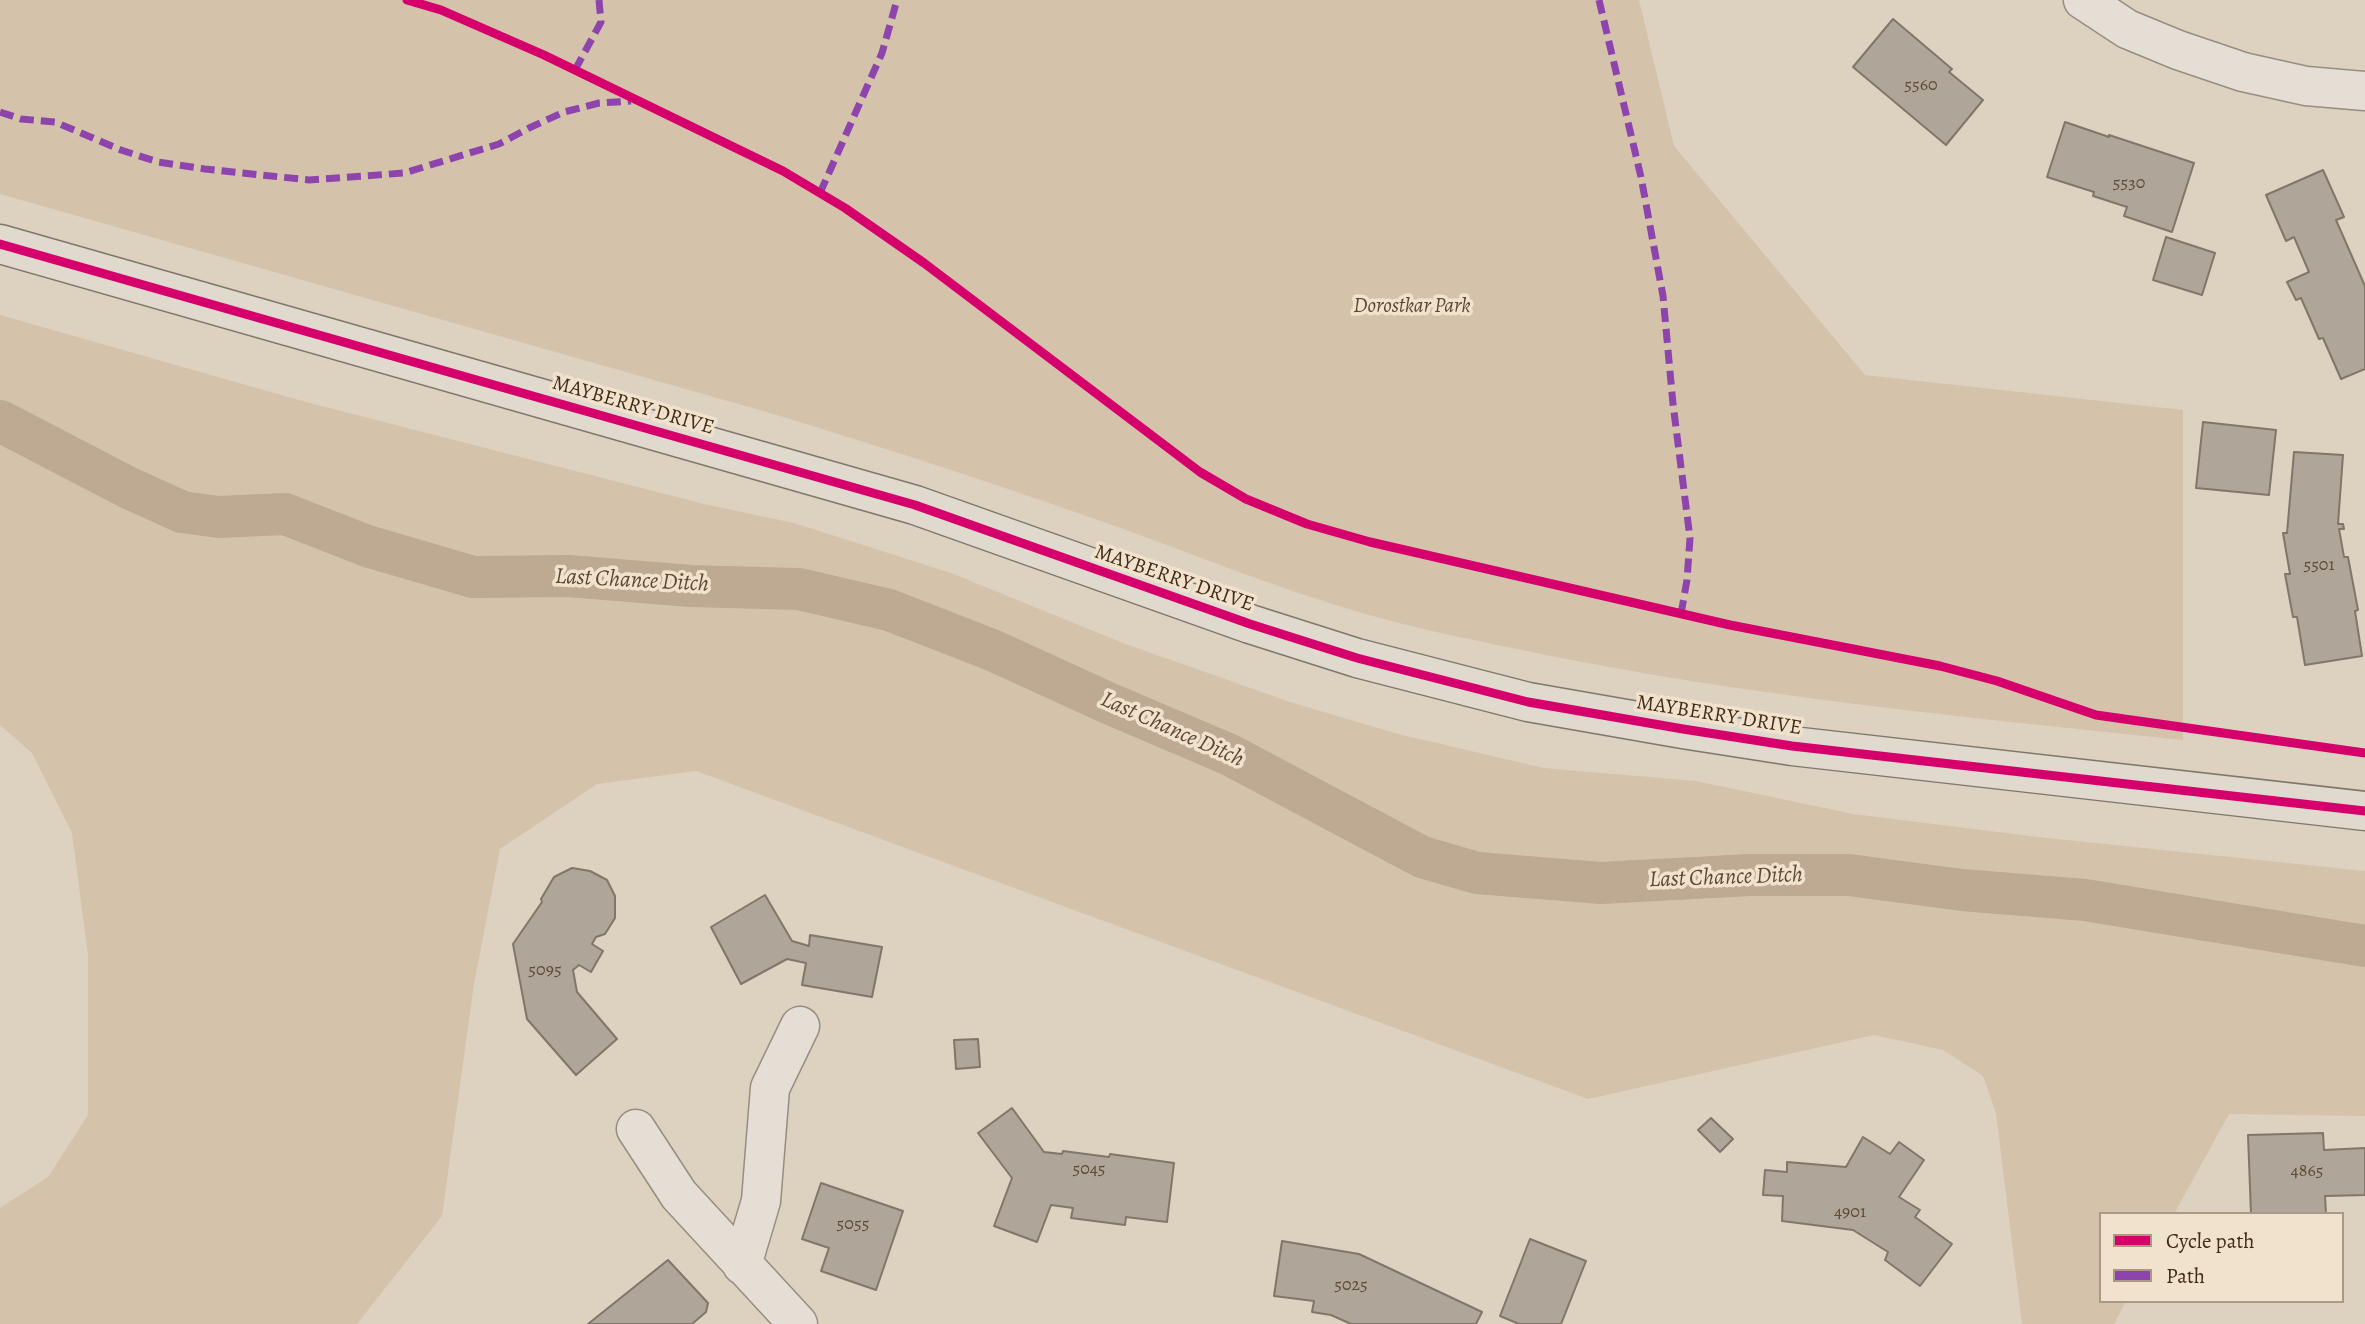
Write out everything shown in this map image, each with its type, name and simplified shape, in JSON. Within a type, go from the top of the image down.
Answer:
[{"type":"main road","name":"MAYBERRY DRIVE","points":[[0,244],[915,505],[1262,628],[1357,658],[1528,702],[1792,746],[2365,810]]},
{"type":"street","points":[[2083,0],[2127,29],[2243,72],[2306,86],[2365,92]]},
{"type":"street","points":[[742,1265],[761,1201],[770,1088],[800,1026]]},
{"type":"street","points":[[636,1129],[679,1195],[798,1324]]},
{"type":"green space","name":"Dorostkar Park","points":[[0,0],[1639,0],[1674,146],[1865,375],[2183,410],[2183,740],[1936,714],[1771,693],[1608,667],[1415,627],[1299,593],[1048,502],[777,415],[0,194]]},
{"type":"green space","points":[[0,315],[306,402],[704,504],[794,523],[951,573],[1123,643],[1290,702],[1398,734],[1544,768],[1696,781],[1853,814],[2038,837],[2365,871],[2365,1116],[2229,1114],[2175,1212],[2099,1212],[2099,1303],[2125,1303],[2114,1324],[2022,1324],[1996,1113],[1983,1076],[1943,1050],[1874,1035],[1588,1099],[696,771],[597,784],[500,849],[474,984],[442,1216],[357,1324],[0,1324],[0,1208],[48,1177],[88,1115],[88,955],[72,833],[32,753],[0,725]]},
{"type":"building","points":[[1893,19],[1952,69],[1949,72],[1983,100],[1946,145],[1853,67]]},
{"type":"building","points":[[2065,122],[2194,163],[2172,232],[2124,216],[2127,207],[2093,196],[2094,192],[2047,177]]},
{"type":"building","points":[[2323,170],[2344,217],[2336,220],[2365,286],[2365,369],[2341,379],[2301,298],[2296,300],[2287,282],[2309,272],[2294,237],[2286,241],[2266,195]]},
{"type":"building","points":[[2166,237],[2215,253],[2202,295],[2153,280]]},
{"type":"building","points":[[2203,422],[2276,430],[2269,495],[2196,488]]},
{"type":"building","points":[[2294,452],[2343,455],[2338,524],[2343,524],[2344,529],[2339,529],[2344,557],[2348,557],[2358,610],[2355,611],[2362,656],[2305,665],[2297,617],[2293,617],[2285,574],[2290,574],[2283,533],[2287,533]]},
{"type":"building","points":[[572,868],[590,871],[607,880],[615,896],[615,918],[605,934],[596,937],[592,944],[603,951],[591,972],[579,965],[573,970],[577,992],[617,1039],[576,1075],[527,1019],[513,944],[542,902],[541,899],[554,877]]},
{"type":"building","points":[[765,895],[792,941],[809,946],[810,935],[882,947],[872,997],[802,985],[806,963],[787,959],[741,984],[711,927]]},
{"type":"building","points":[[978,1039],[980,1067],[956,1069],[954,1040]]},
{"type":"building","points":[[1012,1108],[1044,1152],[1062,1154],[1063,1151],[1109,1157],[1110,1154],[1174,1163],[1167,1222],[1126,1217],[1125,1225],[1071,1218],[1073,1208],[1051,1205],[1037,1242],[994,1226],[1012,1178],[978,1133]]},
{"type":"building","points":[[1711,1118],[1733,1139],[1720,1152],[1698,1130]]},
{"type":"building","points":[[2323,1133],[2324,1150],[2365,1148],[2365,1195],[2325,1196],[2326,1212],[2251,1212],[2248,1135]]},
{"type":"building","points":[[1863,1137],[1890,1154],[1899,1142],[1924,1160],[1899,1197],[1920,1210],[1915,1217],[1952,1244],[1920,1286],[1885,1260],[1888,1252],[1853,1230],[1782,1221],[1783,1196],[1763,1195],[1765,1170],[1787,1172],[1787,1162],[1846,1167]]},
{"type":"building","points":[[821,1183],[903,1211],[876,1290],[821,1271],[829,1248],[802,1239]]},
{"type":"building","points":[[1530,1239],[1586,1261],[1561,1324],[1519,1324],[1500,1316]]},
{"type":"building","points":[[1282,1241],[1359,1254],[1482,1312],[1476,1324],[1351,1324],[1331,1315],[1312,1312],[1314,1301],[1274,1296]]},
{"type":"building","points":[[668,1260],[708,1303],[706,1312],[692,1324],[588,1324]]},
{"type":"waterway","name":"Last Chance Ditch","points":[[0,421],[129,488],[182,512],[218,517],[285,514],[367,546],[473,577],[568,576],[691,586],[799,589],[889,610],[992,650],[1230,755],[1422,857],[1477,873],[1601,883],[1750,875],[1849,875],[1962,890],[2085,900],[2365,946]]},
{"type":"marked path","points":[[575,70],[601,22],[599,0]]},
{"type":"marked path","points":[[820,193],[882,53],[897,0]]},
{"type":"marked path","points":[[1599,0],[1641,177],[1663,296],[1690,538],[1681,614]]},
{"type":"marked path","points":[[0,112],[21,119],[55,122],[121,150],[158,162],[309,180],[404,173],[499,144],[564,112],[599,103],[631,101]]},
{"type":"cycle path","points":[[407,0],[441,10],[544,55],[783,171],[845,208],[924,263],[1200,472],[1246,499],[1307,524],[1370,542],[1730,625],[1940,666],[1997,681],[2096,715],[2365,753]]},
{"type":"cycle path","points":[[0,244],[915,505],[1250,624],[1357,658],[1528,702],[1792,746],[2365,811]]}]
